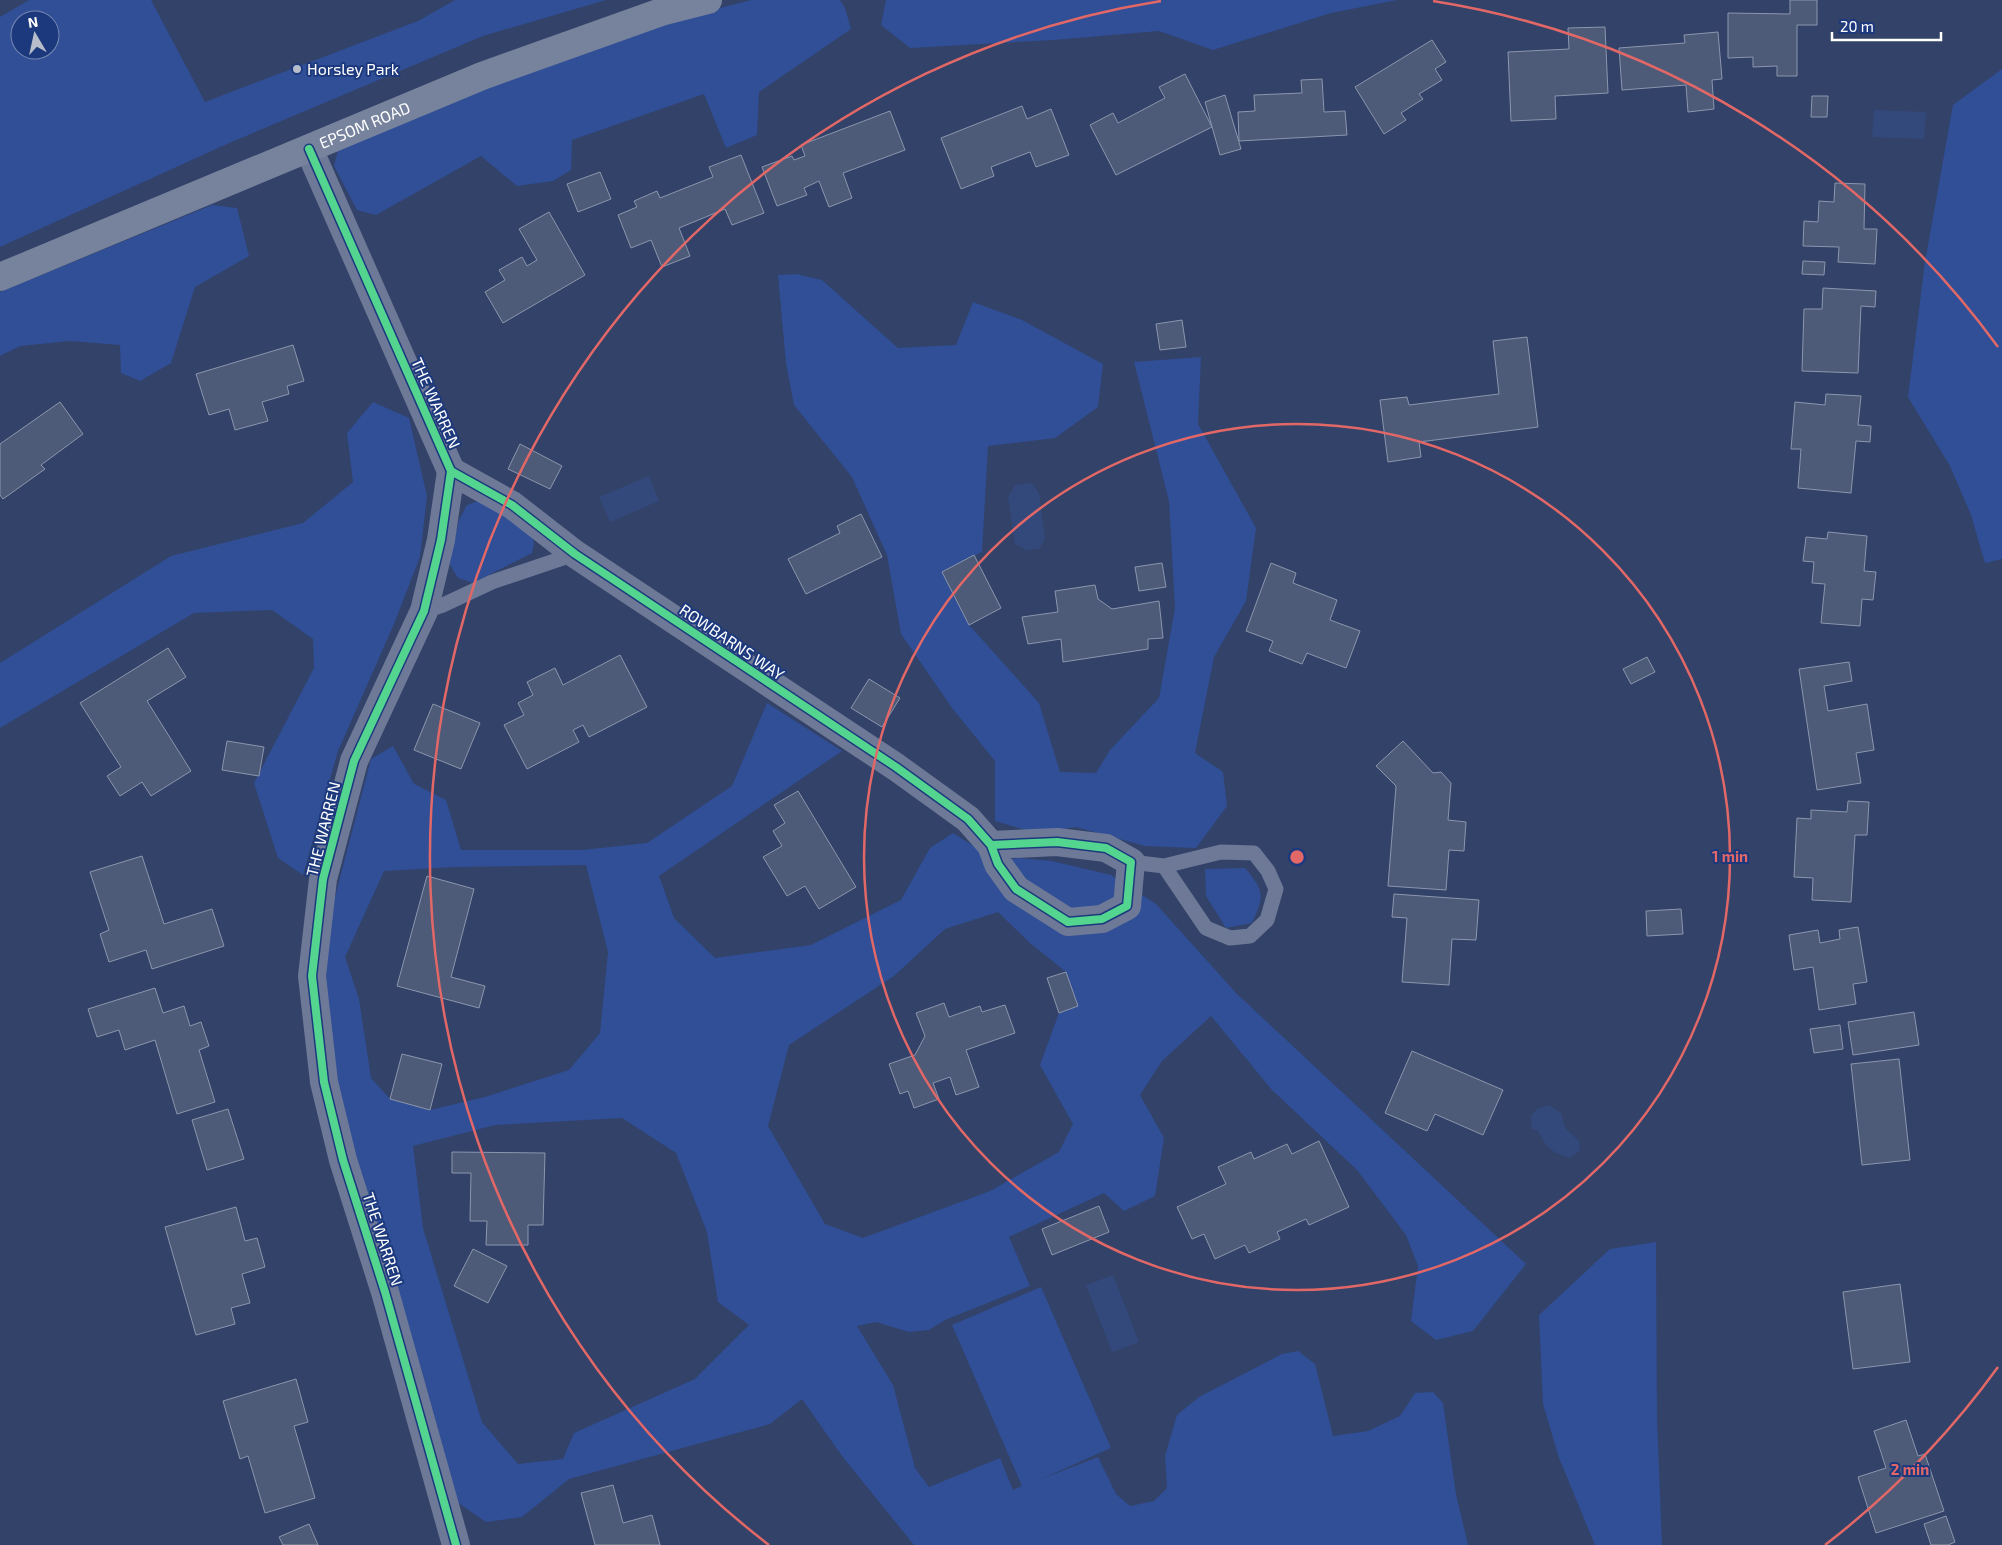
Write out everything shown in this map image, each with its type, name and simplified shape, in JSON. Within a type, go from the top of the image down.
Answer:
[{"type":"main road","name":"EPSOM ROAD","points":[[0,277],[482,76],[661,12],[708,0]]},
{"type":"street","name":"THE WARREN","points":[[309,149],[451,471],[441,540],[424,612],[354,761],[323,879],[312,976],[324,1082],[343,1160],[385,1292],[456,1545]]},
{"type":"street","name":"ROWBARNS WAY","points":[[451,471],[512,505],[575,554],[896,767],[968,819],[991,845],[998,864],[1016,889],[1068,922],[1102,919],[1127,906],[1131,862]]},
{"type":"street","points":[[991,845],[1057,842],[1106,848],[1131,862]]},
{"type":"lane","points":[[424,612],[492,582],[575,554]]},
{"type":"lane","points":[[1131,862],[1164,866],[1221,852],[1254,853],[1268,871],[1276,889],[1267,920],[1250,936],[1230,938],[1206,928],[1164,866]]},
{"type":"shaded area","points":[[29,0],[151,0],[205,102],[418,21],[455,0],[606,0],[483,36],[227,144],[0,247],[0,17],[10,11],[10,60],[60,60],[60,10],[12,10]]},
{"type":"shaded area","points":[[751,0],[840,0],[845,8],[851,29],[759,92],[757,135],[726,148],[704,94],[572,140],[571,170],[553,181],[517,186],[481,156],[376,215],[357,210],[334,166],[338,150],[499,81],[655,25]]},
{"type":"shaded area","points":[[886,0],[1397,0],[1331,13],[1213,50],[1159,31],[1054,40],[910,48],[881,25]]},
{"type":"shaded area","points":[[2002,69],[2002,559],[1985,563],[1971,515],[1950,466],[1908,397],[1925,262],[1953,105]]},
{"type":"shaded area","points":[[1874,110],[1926,112],[1924,139],[1872,137]]},
{"type":"shaded area","points":[[212,205],[237,208],[249,256],[195,287],[171,363],[140,381],[121,373],[120,345],[70,341],[20,346],[0,356],[0,292]]},
{"type":"shaded area","points":[[796,274],[822,280],[898,348],[956,345],[973,302],[1022,320],[1103,364],[1098,407],[1055,438],[988,446],[982,552],[942,572],[969,625],[1039,703],[1060,772],[1096,773],[1110,750],[1159,698],[1175,608],[1169,501],[1134,362],[1201,357],[1198,424],[1256,528],[1246,601],[1214,657],[1195,753],[1223,772],[1227,806],[1196,848],[1145,846],[1076,827],[1036,833],[995,821],[995,761],[952,708],[901,634],[887,555],[852,477],[794,405],[786,363],[778,275]]},
{"type":"shaded area","points":[[373,402],[409,418],[427,496],[420,557],[394,624],[338,751],[303,875],[278,858],[254,783],[314,668],[313,639],[272,610],[194,613],[0,728],[0,663],[171,556],[303,523],[353,482],[347,433]]},
{"type":"shaded area","points":[[649,476],[659,501],[610,522],[599,497]]},
{"type":"shaded area","points":[[1032,483],[1039,493],[1045,539],[1039,549],[1026,550],[1015,544],[1008,497],[1015,485]]},
{"type":"shaded area","points":[[479,501],[531,531],[534,543],[532,553],[473,583],[458,578],[449,563],[459,520],[467,505]]},
{"type":"shaded area","points":[[767,703],[842,751],[659,876],[674,918],[715,958],[811,945],[901,900],[930,848],[953,833],[977,848],[987,863],[1018,858],[1052,861],[1111,875],[1156,904],[1236,993],[1526,1264],[1473,1331],[1436,1340],[1411,1321],[1418,1266],[1406,1235],[1357,1170],[1272,1090],[1211,1016],[1162,1061],[1140,1095],[1164,1138],[1155,1196],[1124,1211],[1104,1193],[1009,1237],[1030,1286],[945,1320],[929,1330],[909,1332],[876,1322],[857,1326],[893,1385],[915,1468],[929,1487],[1000,1458],[1013,1490],[1022,1486],[952,1325],[1041,1287],[1111,1448],[1041,1479],[1098,1457],[1116,1494],[1130,1506],[1154,1501],[1167,1488],[1165,1456],[1177,1415],[1199,1397],[1282,1354],[1298,1351],[1315,1364],[1333,1436],[1368,1431],[1400,1416],[1415,1393],[1433,1392],[1443,1403],[1456,1494],[1468,1545],[914,1545],[842,1456],[802,1399],[770,1424],[569,1479],[522,1517],[486,1522],[457,1502],[343,1115],[325,1029],[330,916],[371,759],[393,746],[414,784],[446,800],[461,850],[582,850],[647,843],[732,786]],"holes":[[[586,865],[608,952],[600,1033],[569,1070],[485,1097],[430,1110],[390,1099],[371,1078],[359,999],[345,957],[384,871],[454,867]],[[998,912],[1030,943],[1066,972],[1078,1006],[1059,1013],[1040,1065],[1073,1124],[1059,1152],[990,1191],[863,1238],[825,1224],[768,1126],[789,1045],[894,976],[945,929]],[[622,1118],[676,1153],[707,1232],[718,1302],[749,1325],[695,1379],[574,1433],[563,1459],[518,1464],[482,1422],[423,1228],[413,1146],[495,1125]]]},
{"type":"shaded area","points":[[1245,868],[1259,888],[1261,899],[1259,906],[1252,923],[1226,928],[1206,896],[1205,869]]},
{"type":"shaded area","points":[[1549,1105],[1561,1113],[1565,1128],[1579,1141],[1580,1150],[1570,1158],[1558,1154],[1550,1148],[1538,1130],[1532,1129],[1531,1116],[1537,1109]]},
{"type":"shaded area","points":[[1656,1242],[1657,1418],[1662,1545],[1595,1545],[1559,1458],[1543,1404],[1539,1315],[1610,1249]]},
{"type":"shaded area","points":[[1113,1275],[1139,1342],[1112,1352],[1086,1285]]},
{"type":"building","points":[[1790,0],[1817,0],[1817,25],[1797,25],[1797,76],[1777,76],[1777,66],[1753,67],[1753,57],[1728,58],[1728,13],[1790,14]]},
{"type":"building","points":[[1605,27],[1608,93],[1555,96],[1556,119],[1511,121],[1508,52],[1569,49],[1568,28]]},
{"type":"building","points":[[1718,32],[1722,79],[1712,80],[1714,109],[1688,112],[1686,85],[1622,90],[1619,48],[1685,43],[1684,35]]},
{"type":"building","points":[[1432,40],[1446,62],[1435,69],[1442,80],[1419,94],[1423,99],[1401,113],[1406,120],[1384,134],[1355,87]]},
{"type":"building","points":[[1185,74],[1212,127],[1116,175],[1090,125],[1113,113],[1118,123],[1165,98],[1159,87]]},
{"type":"building","points":[[1322,79],[1324,112],[1345,111],[1347,135],[1239,141],[1238,112],[1255,111],[1254,95],[1302,93],[1301,80]]},
{"type":"building","points":[[1225,95],[1241,149],[1220,155],[1205,102]]},
{"type":"building","points":[[1812,96],[1828,96],[1827,117],[1811,117]]},
{"type":"building","points":[[1022,106],[1027,119],[1051,109],[1069,155],[1036,167],[1030,152],[991,167],[994,176],[961,189],[941,138]]},
{"type":"building","points":[[890,111],[905,150],[843,173],[852,198],[829,207],[819,181],[804,188],[807,195],[777,206],[762,167],[792,156],[794,160],[805,156],[801,145]]},
{"type":"building","points":[[741,155],[764,213],[732,225],[725,209],[679,228],[690,256],[662,267],[651,240],[631,248],[618,215],[637,207],[634,201],[657,191],[660,198],[713,177],[709,167]]},
{"type":"building","points":[[600,172],[611,199],[578,212],[567,184]]},
{"type":"building","points":[[1835,183],[1865,184],[1864,229],[1877,229],[1875,264],[1838,262],[1839,247],[1803,246],[1804,221],[1818,222],[1819,201],[1834,202]]},
{"type":"building","points":[[549,212],[585,275],[503,323],[485,292],[505,280],[499,270],[522,257],[527,266],[537,260],[519,229]]},
{"type":"building","points":[[1803,261],[1825,262],[1824,275],[1802,274]]},
{"type":"building","points":[[1823,288],[1876,291],[1875,307],[1861,306],[1858,373],[1802,371],[1804,309],[1822,309]]},
{"type":"building","points":[[1182,320],[1186,347],[1160,350],[1156,324]]},
{"type":"building","points":[[1527,337],[1538,427],[1419,442],[1421,457],[1388,462],[1380,400],[1407,397],[1409,405],[1499,394],[1493,341]]},
{"type":"building","points":[[293,345],[304,381],[287,386],[289,394],[262,402],[268,421],[235,430],[229,409],[209,415],[196,374]]},
{"type":"building","points":[[1826,394],[1861,396],[1858,425],[1871,426],[1870,442],[1856,441],[1851,493],[1798,488],[1801,449],[1791,449],[1795,402],[1825,405]]},
{"type":"building","points":[[60,402],[83,434],[41,465],[45,469],[3,499],[0,495],[0,444]]},
{"type":"building","points":[[520,444],[562,466],[550,489],[508,469]]},
{"type":"building","points":[[861,514],[882,557],[806,594],[788,559],[840,533],[837,526]]},
{"type":"building","points":[[1828,532],[1867,536],[1864,571],[1876,572],[1873,600],[1862,599],[1860,626],[1821,623],[1825,584],[1812,583],[1814,562],[1803,561],[1806,537],[1827,539]]},
{"type":"building","points":[[974,555],[1001,608],[969,625],[942,572]]},
{"type":"building","points":[[1162,563],[1166,587],[1139,591],[1135,567]]},
{"type":"building","points":[[1271,563],[1296,573],[1293,583],[1337,600],[1330,620],[1360,631],[1346,668],[1307,653],[1302,664],[1269,651],[1273,641],[1246,631]]},
{"type":"building","points":[[1095,585],[1098,599],[1112,609],[1159,601],[1163,638],[1148,639],[1148,649],[1063,662],[1061,639],[1028,644],[1022,617],[1058,612],[1055,591]]},
{"type":"building","points":[[168,648],[186,677],[147,701],[191,771],[151,796],[142,782],[120,796],[107,776],[121,767],[80,703]]},
{"type":"building","points":[[620,655],[647,707],[589,737],[583,725],[573,730],[579,742],[527,769],[504,725],[524,715],[518,703],[533,695],[527,682],[555,668],[563,685]]},
{"type":"building","points":[[1647,657],[1655,672],[1631,684],[1623,669]]},
{"type":"building","points":[[1849,662],[1852,681],[1824,686],[1828,711],[1867,704],[1874,750],[1856,753],[1861,783],[1817,790],[1799,669]]},
{"type":"building","points":[[869,679],[900,698],[882,727],[851,708]]},
{"type":"building","points":[[433,704],[480,723],[461,769],[414,750]]},
{"type":"building","points":[[227,741],[264,747],[259,776],[222,770]]},
{"type":"building","points":[[1403,741],[1433,773],[1441,772],[1451,783],[1448,820],[1466,822],[1464,851],[1449,850],[1446,890],[1388,886],[1396,786],[1376,766]]},
{"type":"building","points":[[798,791],[856,887],[819,909],[805,886],[787,896],[763,857],[782,846],[773,831],[785,823],[774,805]]},
{"type":"building","points":[[1848,801],[1869,802],[1867,835],[1855,835],[1851,902],[1812,900],[1813,878],[1794,877],[1797,818],[1811,819],[1811,810],[1847,812]]},
{"type":"building","points":[[142,856],[164,924],[212,909],[224,946],[152,969],[146,950],[109,962],[100,934],[109,930],[90,872]]},
{"type":"building","points":[[427,876],[474,889],[451,977],[485,986],[479,1008],[397,986]]},
{"type":"building","points":[[1394,894],[1479,900],[1476,940],[1452,939],[1449,985],[1402,982],[1407,918],[1392,917]]},
{"type":"building","points":[[1681,909],[1683,934],[1647,936],[1646,911]]},
{"type":"building","points":[[1858,927],[1867,982],[1853,984],[1856,1004],[1819,1010],[1813,967],[1794,970],[1789,935],[1818,930],[1820,943],[1840,939],[1839,930]]},
{"type":"building","points":[[1066,972],[1078,1006],[1059,1013],[1047,978]]},
{"type":"building","points":[[155,988],[163,1013],[184,1006],[190,1026],[201,1022],[209,1046],[199,1050],[215,1102],[177,1114],[155,1040],[125,1050],[119,1030],[97,1037],[88,1009]]},
{"type":"building","points":[[944,1003],[949,1017],[980,1006],[982,1012],[1005,1005],[1015,1033],[966,1050],[979,1087],[956,1095],[950,1077],[933,1083],[939,1099],[914,1108],[908,1091],[900,1094],[889,1064],[915,1055],[925,1036],[916,1013]]},
{"type":"building","points":[[1914,1012],[1919,1045],[1853,1055],[1848,1022]]},
{"type":"building","points":[[1840,1025],[1843,1049],[1814,1053],[1810,1029]]},
{"type":"building","points":[[1412,1051],[1503,1090],[1483,1135],[1435,1114],[1427,1131],[1385,1113]]},
{"type":"building","points":[[402,1054],[442,1064],[430,1110],[390,1099]]},
{"type":"building","points":[[1899,1059],[1910,1160],[1862,1165],[1851,1064]]},
{"type":"building","points":[[228,1109],[244,1159],[207,1170],[192,1120]]},
{"type":"building","points":[[1319,1141],[1349,1207],[1309,1225],[1306,1219],[1277,1232],[1280,1239],[1249,1253],[1245,1245],[1215,1259],[1204,1234],[1192,1239],[1177,1207],[1226,1184],[1218,1167],[1251,1152],[1254,1159],[1287,1144],[1292,1154]]},
{"type":"building","points":[[452,1152],[545,1153],[543,1225],[528,1225],[528,1245],[486,1245],[487,1221],[470,1221],[471,1173],[452,1173]]},
{"type":"building","points":[[1099,1206],[1109,1232],[1052,1255],[1042,1229]]},
{"type":"building","points":[[236,1207],[245,1241],[257,1238],[265,1267],[242,1274],[250,1303],[231,1308],[235,1324],[196,1335],[165,1227]]},
{"type":"building","points":[[473,1249],[507,1266],[488,1303],[454,1286]]},
{"type":"building","points":[[1900,1284],[1910,1362],[1853,1369],[1843,1292]]},
{"type":"building","points":[[296,1379],[308,1422],[294,1426],[315,1498],[265,1513],[248,1456],[240,1459],[223,1401]]},
{"type":"building","points":[[1906,1420],[1918,1456],[1925,1454],[1944,1511],[1876,1533],[1858,1477],[1886,1468],[1874,1431]]},
{"type":"building","points":[[613,1485],[623,1523],[652,1515],[660,1545],[595,1545],[581,1493]]},
{"type":"building","points":[[1946,1516],[1955,1542],[1948,1545],[1931,1545],[1924,1524]]},
{"type":"building","points":[[309,1524],[318,1545],[283,1545],[279,1537]]},
{"type":"cycle path","points":[[309,149],[451,471],[441,540],[424,611],[354,761],[323,879],[312,976],[324,1082],[343,1160],[385,1292],[456,1545]]},
{"type":"cycle path","points":[[451,471],[512,505],[575,554],[896,767],[968,819],[991,845],[1057,842],[1106,848],[1131,862],[1127,906],[1102,919],[1068,922],[1016,889],[998,864],[991,845]]},
{"type":"place","name":"Horsley Park","points":[[297,69]]}]
